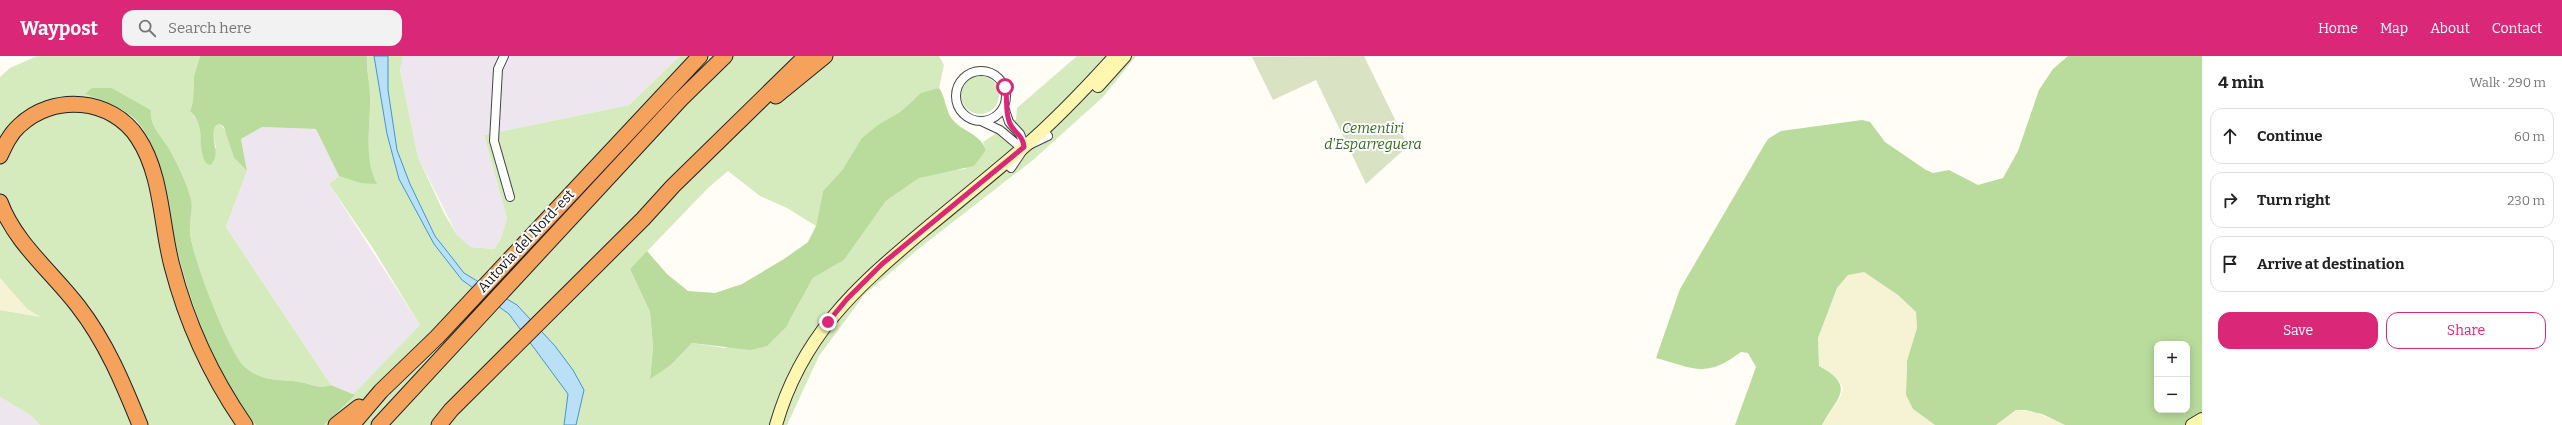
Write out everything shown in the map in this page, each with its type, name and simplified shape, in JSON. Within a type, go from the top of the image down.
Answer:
[{"type":"highway","name":"Autovia del Nord-est","points":[[379,425],[681,99],[725,56]]},
{"type":"highway","points":[[643,219],[673,186],[806,56]]},
{"type":"highway","points":[[439,425],[451,410],[643,219],[769,102],[825,56]]},
{"type":"highway","name":"Autovia del Nord-est","points":[[352,425],[381,391],[437,338],[698,57]]},
{"type":"highway","points":[[0,156],[8,140],[19,126],[40,111],[59,105],[95,106],[118,118],[132,130],[142,145],[150,166],[172,266],[204,359],[245,425]]},
{"type":"highway","points":[[0,202],[14,230],[71,297],[101,340],[121,378],[140,425]]},
{"type":"highway","points":[[336,425],[381,391]]},
{"type":"highway","points":[[432,425],[451,410]]},
{"type":"main road","points":[[1009,164],[1024,147],[1044,135],[1115,56]]},
{"type":"main road","points":[[776,425],[792,382],[828,322],[873,273],[1044,135],[1115,69],[1125,56]]},
{"type":"main road","points":[[2192,425],[2202,419]]},
{"type":"street","points":[[504,56],[498,69],[494,142],[510,197]]},
{"type":"street","points":[[983,122],[996,117],[1004,107],[1007,95],[1001,80],[988,72],[970,74],[959,84],[956,99],[958,107],[968,118],[983,122],[1000,130],[1011,141],[1024,147]]},
{"type":"street","points":[[1004,107],[1012,127],[1020,134],[1024,147]]},
{"type":"street","points":[[1020,134],[1044,135]]},
{"type":"street","points":[[1009,164],[1011,141]]},
{"type":"shaded area","points":[[403,56],[680,56],[629,105],[484,135],[507,219],[500,240],[494,249],[471,247],[457,235],[418,157],[400,70]]},
{"type":"shaded area","points":[[262,127],[317,129],[339,176],[329,184],[420,325],[355,395],[331,385],[226,227],[247,171],[241,139]]},
{"type":"shaded area","points":[[1856,272],[1864,272],[1898,295],[1916,312],[1917,328],[1906,369],[1906,395],[1913,409],[1935,425],[1822,425],[1841,396],[1843,388],[1839,381],[1819,366],[1818,338],[1837,288],[1848,275]]},
{"type":"shaded area","points":[[0,278],[27,309],[43,317],[0,310]]},
{"type":"shaded area","points":[[0,397],[30,415],[40,425],[0,425]]},
{"type":"shaded area","points":[[2017,410],[2035,412],[2065,425],[1996,425]]},
{"type":"green space","points":[[37,56],[200,56],[194,76],[193,101],[190,110],[200,125],[202,156],[216,148],[213,133],[215,125],[220,124],[226,131],[234,158],[247,171],[226,227],[331,385],[321,387],[262,377],[256,375],[245,367],[238,358],[221,325],[197,262],[190,233],[191,204],[180,170],[168,147],[152,122],[151,110],[112,88],[86,94],[111,103],[139,124],[157,154],[175,241],[242,410],[256,425],[40,425],[30,415],[0,397],[0,310],[41,317],[27,309],[0,278],[0,77],[10,68]]},
{"type":"green space","points":[[200,56],[367,56],[370,96],[369,152],[370,163],[377,184],[360,183],[339,176],[316,129],[262,127],[241,139],[247,171],[234,158],[224,127],[220,124],[216,125],[214,130],[216,151],[214,161],[210,165],[206,163],[201,150],[199,124],[190,111],[193,101],[194,76]]},
{"type":"green space","points":[[367,56],[374,56],[387,134],[399,179],[434,244],[462,280],[509,314],[568,394],[564,425],[324,425],[420,325],[372,247],[329,184],[339,176],[360,183],[376,183],[370,163],[368,141],[370,96]]},
{"type":"green space","points":[[388,56],[403,56],[400,70],[418,157],[444,213],[457,235],[471,247],[494,249],[500,240],[507,219],[484,135],[629,105],[680,56],[939,56],[944,65],[939,88],[914,99],[900,112],[871,131],[843,169],[823,191],[816,226],[787,208],[760,196],[728,171],[708,188],[630,269],[650,312],[653,347],[650,378],[671,365],[692,343],[725,348],[790,320],[813,278],[844,260],[886,201],[919,178],[938,172],[965,169],[986,150],[983,142],[1016,120],[1017,108],[1077,56],[1136,56],[1103,97],[1033,160],[922,246],[864,295],[819,356],[787,425],[576,425],[584,390],[517,305],[464,273],[435,236],[410,184],[397,150],[388,90]]},
{"type":"green space","name":"Cementiri d'Esparreguera","points":[[1364,56],[1408,146],[1366,184],[1316,80],[1273,100],[1252,57]]},
{"type":"green space","points":[[2068,56],[2202,56],[2202,425],[2065,425],[2042,414],[2025,410],[2016,410],[1996,425],[1935,425],[1913,409],[1906,395],[1907,361],[1917,328],[1916,312],[1898,295],[1864,272],[1848,275],[1837,288],[1818,338],[1819,366],[1831,373],[1838,380],[1841,387],[1838,400],[1822,425],[1735,425],[1756,367],[1748,353],[1741,352],[1718,366],[1699,369],[1690,368],[1656,358],[1680,289],[1768,139],[1781,131],[1862,120],[1870,122],[1885,142],[1926,170],[1933,173],[1949,170],[1978,185],[2003,178],[2018,151],[2039,90],[2053,69]]},
{"type":"green space","points":[[976,76],[984,76],[994,81],[998,88],[998,102],[994,109],[984,114],[976,114],[966,109],[964,106],[961,99],[961,91],[966,81],[969,79]]},
{"type":"green space","points":[[92,88],[112,88],[151,110],[152,122],[174,158],[191,200],[190,233],[192,245],[204,282],[221,325],[238,358],[245,367],[256,375],[262,377],[321,387],[331,385],[355,395],[324,425],[256,425],[242,407],[217,363],[196,312],[175,240],[163,180],[155,151],[140,125],[129,114],[115,106],[85,94]]},
{"type":"green space","points":[[939,88],[952,119],[980,140],[986,150],[974,166],[919,178],[886,201],[844,260],[813,278],[786,327],[767,346],[750,350],[692,343],[671,365],[650,379],[653,347],[650,312],[630,269],[647,251],[667,274],[688,291],[715,293],[742,284],[784,259],[808,242],[816,226],[823,191],[843,169],[862,138],[878,125],[900,112],[921,93]]},
{"type":"water","points":[[374,56],[388,56],[388,90],[397,150],[410,184],[435,236],[464,273],[517,305],[555,346],[573,370],[584,390],[576,425],[564,425],[568,394],[509,314],[462,280],[434,244],[399,179],[387,134]]},
{"type":"route","points":[[828,322],[847,299],[882,264],[1024,147],[1024,141],[1009,122],[1004,107],[1007,95],[1005,87]]}]
